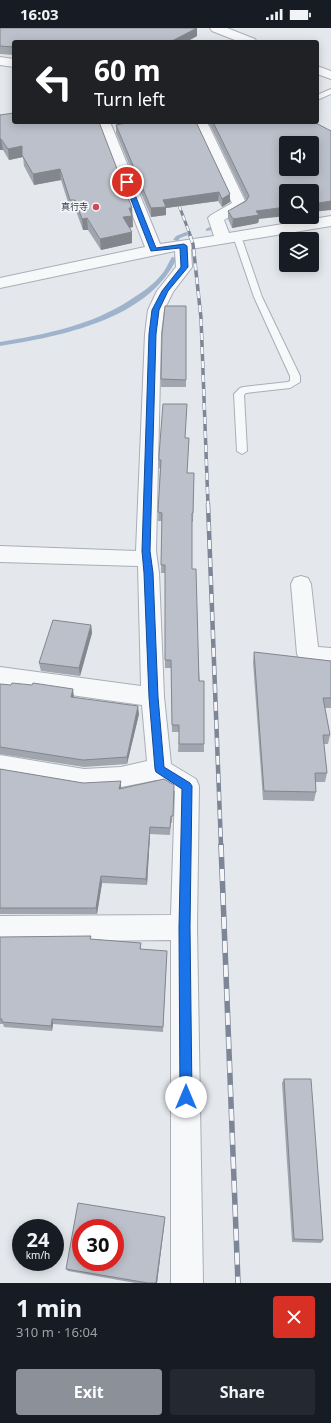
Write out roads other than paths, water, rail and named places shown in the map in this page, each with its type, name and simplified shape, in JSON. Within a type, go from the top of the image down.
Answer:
[{"type":"street","points":[[216,28],[246,40]]},
{"type":"street","points":[[0,61],[12,63]]},
{"type":"street","points":[[319,71],[331,75]]},
{"type":"street","points":[[104,124],[154,250]]},
{"type":"street","points":[[202,126],[240,205],[216,218],[230,237]]},
{"type":"street","points":[[0,282],[154,250],[331,221]]},
{"type":"street","points":[[160,769],[153,697],[146,551],[153,334],[156,310],[165,291],[184,267],[184,246]]},
{"type":"street","points":[[0,554],[147,559]]},
{"type":"street","points":[[302,584],[308,654],[331,657]]},
{"type":"street","points":[[0,676],[153,697]]},
{"type":"street","points":[[0,765],[84,778],[121,777],[160,769],[187,786],[184,927],[187,1283]]},
{"type":"street","points":[[0,929],[184,927]]},
{"type":"lane","points":[[319,97],[331,91]]},
{"type":"lane","points":[[230,237],[295,376],[295,382],[290,385],[243,390],[239,394],[242,451]]},
{"type":"waterway","points":[[176,240],[178,237],[186,234]]},
{"type":"waterway","points":[[0,344],[38,338],[72,330],[105,317],[121,309],[155,285],[167,271],[174,258]]},
{"type":"railway","points":[[175,195],[191,237]]},
{"type":"railway","points":[[190,236],[193,244],[201,318],[208,505]]},
{"type":"railway","points":[[208,504],[221,846]]},
{"type":"railway","points":[[221,845],[238,1283]]},
{"type":"place","name":"真行寺","points":[[96,207]]}]
